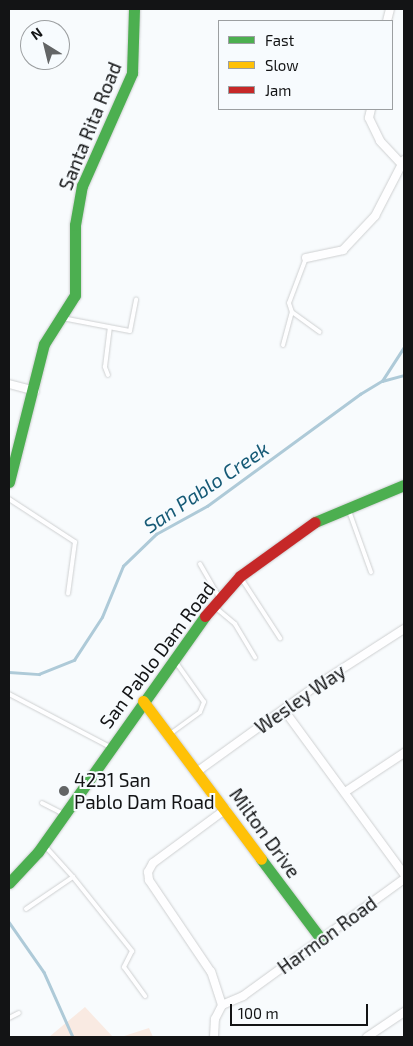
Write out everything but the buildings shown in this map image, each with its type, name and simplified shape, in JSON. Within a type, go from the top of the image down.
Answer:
[{"type":"street","name":"Santa Rita Road","points":[[9,482],[35,391],[44,344],[76,289],[75,225],[82,186],[132,73],[134,9]]},
{"type":"street","points":[[306,258],[343,250],[375,216],[403,164],[380,140],[369,118],[371,110]]},
{"type":"street","points":[[9,384],[35,391]]},
{"type":"street","name":"San Pablo Dam Road","points":[[9,883],[43,844],[173,658],[216,601],[240,576],[284,540],[348,506],[404,485]]},
{"type":"street","name":"Wesley Way","points":[[198,771],[284,710],[404,630]]},
{"type":"street","name":"Milton Drive","points":[[143,701],[198,771],[321,940]]},
{"type":"street","points":[[284,710],[404,874]]},
{"type":"street","points":[[345,792],[404,753]]},
{"type":"street","points":[[214,1037],[215,1019],[222,1005],[205,960],[149,880],[148,872],[153,863],[226,809]]},
{"type":"street","name":"Harmon Road","points":[[222,1005],[243,996],[404,879]]},
{"type":"street","points":[[367,1037],[404,1012]]},
{"type":"lane","points":[[283,344],[292,312],[290,297],[306,258]]},
{"type":"lane","points":[[60,318],[130,331],[136,300]]},
{"type":"lane","points":[[292,312],[320,332]]},
{"type":"lane","points":[[108,375],[105,368],[110,328]]},
{"type":"lane","points":[[9,498],[75,542],[68,594]]},
{"type":"lane","points":[[348,506],[371,572]]},
{"type":"lane","points":[[200,564],[216,601],[235,624],[255,657]]},
{"type":"lane","points":[[240,576],[280,638]]},
{"type":"lane","points":[[170,734],[200,712],[204,702],[173,658]]},
{"type":"lane","points":[[9,694],[110,748]]},
{"type":"lane","points":[[42,803],[64,814]]},
{"type":"lane","points":[[43,844],[74,877],[132,951],[124,967],[145,996]]},
{"type":"lane","points":[[26,909],[74,877]]},
{"type":"lane","points":[[9,1018],[19,1013]]},
{"type":"shaded area","points":[[85,1007],[113,1037],[49,1037]]},
{"type":"shaded area","points":[[149,1028],[153,1037],[121,1037]]},
{"type":"waterway","points":[[382,381],[404,347]]},
{"type":"waterway","name":"San Pablo Creek","points":[[9,672],[39,674],[74,660],[102,617],[123,566],[156,534],[207,506],[360,394],[382,381],[404,375]]},
{"type":"waterway","points":[[9,922],[44,972],[73,1037]]},
{"type":"traffic: fast","points":[[9,482],[44,344],[75,295],[75,225],[82,186],[132,73],[134,9]]},
{"type":"traffic: fast","points":[[315,522],[404,485]]},
{"type":"traffic: fast","points":[[9,883],[38,852],[205,616]]},
{"type":"traffic: fast","points":[[261,859],[321,939]]},
{"type":"traffic: slow","points":[[143,701],[261,859]]},
{"type":"traffic: jam","points":[[205,616],[240,576],[315,522]]},
{"type":"place","name":"4231 San Pablo Dam Road","points":[[64,791]]}]
